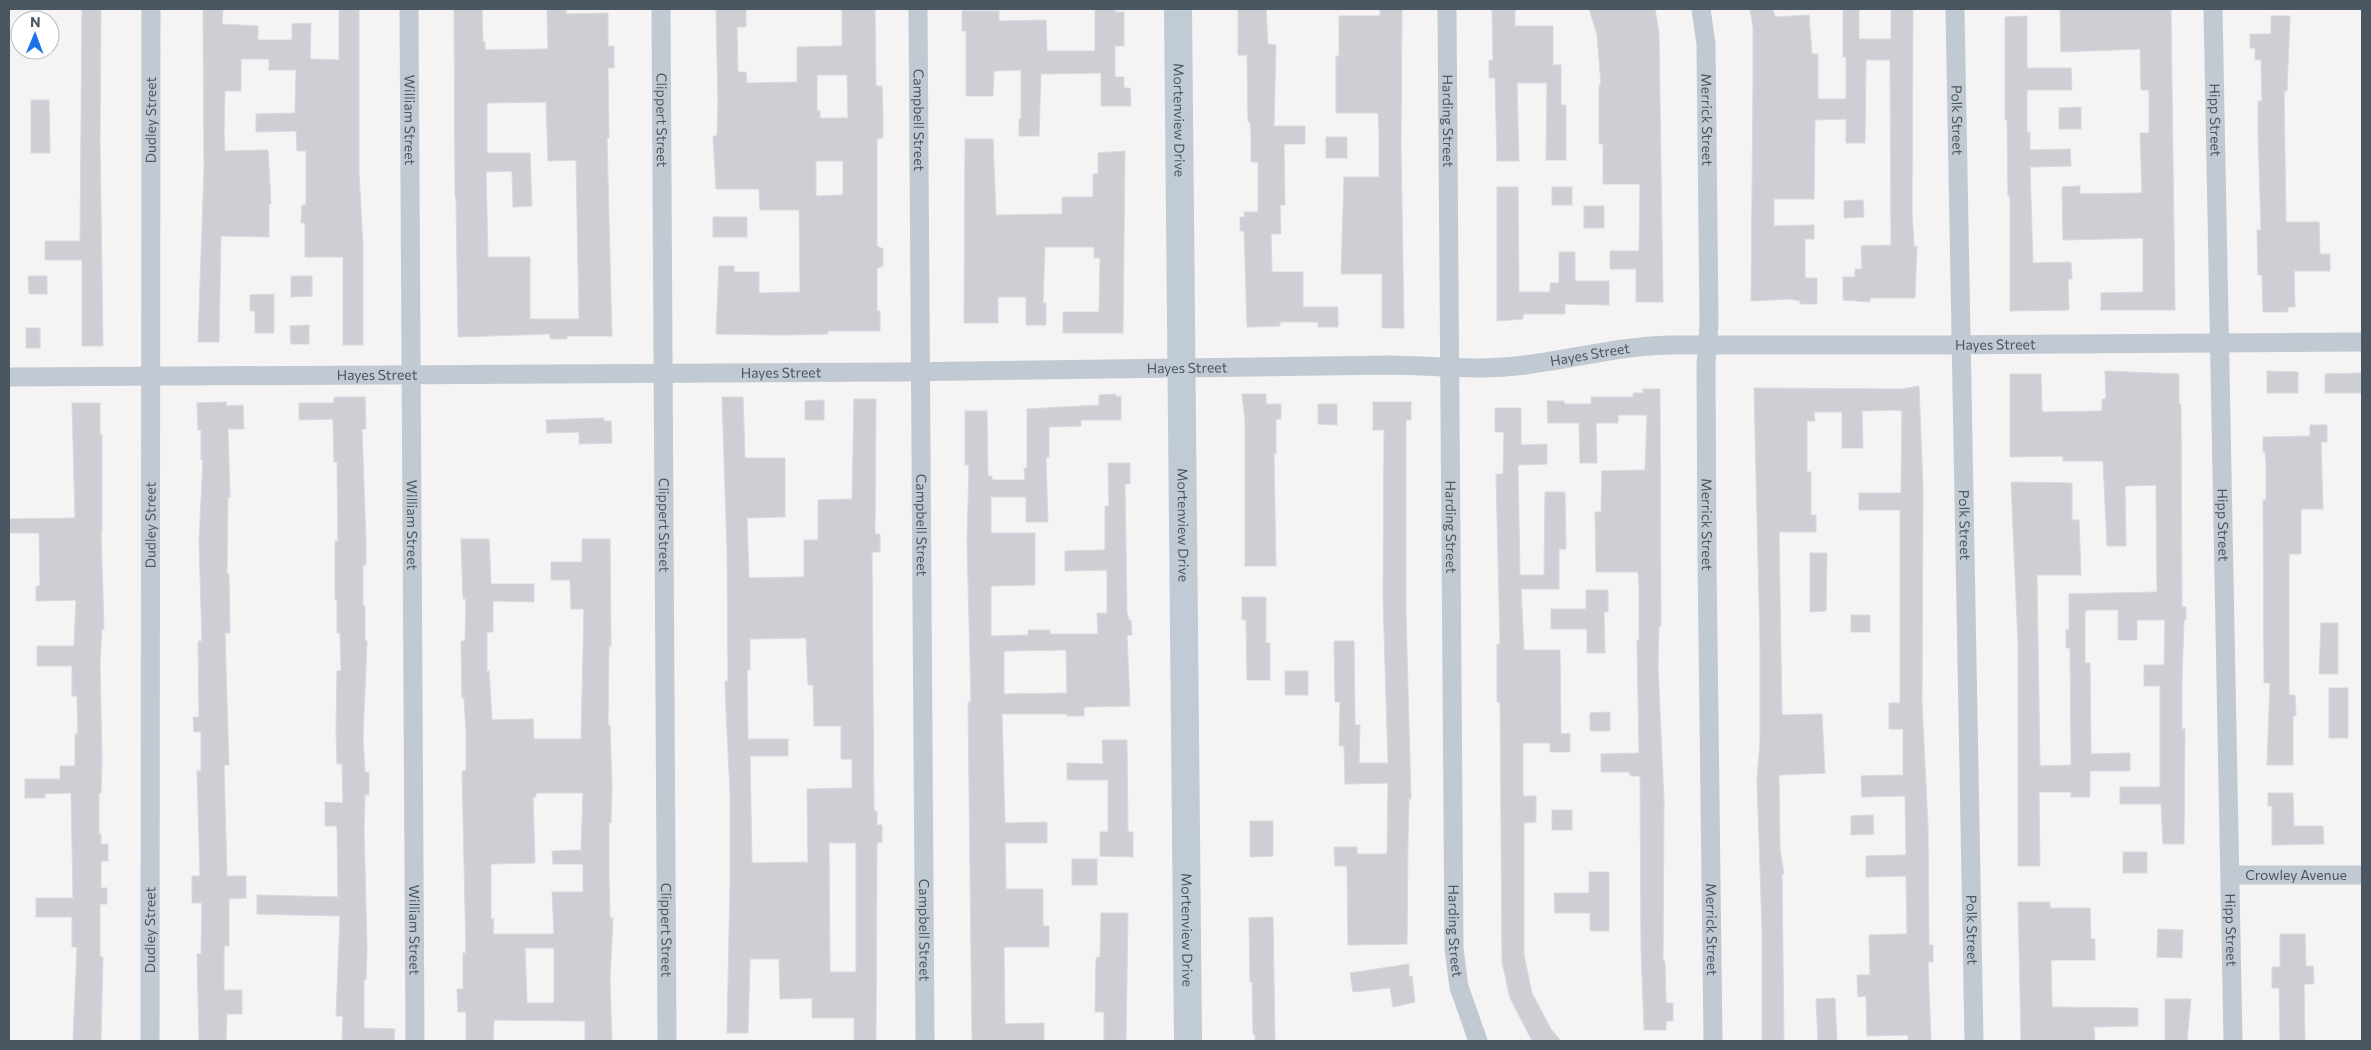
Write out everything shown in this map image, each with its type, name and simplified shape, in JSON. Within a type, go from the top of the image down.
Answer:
[{"type":"street","name":"Dudley Street","points":[[150,1041],[151,9]]},
{"type":"street","name":"William Street","points":[[409,9],[416,1041]]},
{"type":"street","name":"Clippert Street","points":[[661,9],[667,1041]]},
{"type":"street","name":"Campbell Street","points":[[918,9],[925,1041]]},
{"type":"street","name":"Mortenview Drive","points":[[1178,9],[1188,1041]]},
{"type":"street","name":"Harding Street","points":[[1447,9],[1448,367],[1454,949],[1459,987],[1478,1041]]},
{"type":"street","name":"Merrick Street","points":[[1701,9],[1706,44],[1707,559],[1713,1041]]},
{"type":"street","name":"Polk Street","points":[[1955,9],[1974,1041]]},
{"type":"street","name":"Hipp Street","points":[[2214,9],[2233,1041]]},
{"type":"street","name":"Hayes Street","points":[[9,377],[663,374],[1182,370],[1391,366],[1448,367],[1524,365],[1651,345],[2362,342]]},
{"type":"street","name":"Crowley Avenue","points":[[2231,875],[2362,875]]},
{"type":"building","points":[[82,9],[101,9],[100,138],[103,346],[82,346],[82,260],[45,260],[45,241],[80,241]]},
{"type":"building","points":[[203,9],[223,9],[222,24],[258,26],[258,40],[292,40],[292,24],[311,23],[310,59],[339,60],[339,9],[359,9],[359,173],[363,246],[363,345],[343,345],[343,257],[305,257],[305,223],[301,223],[302,205],[306,205],[306,151],[297,151],[296,131],[256,132],[256,114],[295,113],[296,70],[269,70],[269,59],[241,59],[241,91],[225,91],[224,134],[225,151],[268,150],[271,204],[269,204],[269,237],[221,236],[219,342],[198,342],[204,169]]},
{"type":"building","points":[[454,9],[482,9],[485,50],[548,49],[547,9],[566,9],[566,14],[608,13],[608,46],[614,46],[614,68],[608,68],[609,138],[607,138],[612,336],[567,336],[567,339],[550,339],[550,334],[458,337]],"holes":[[[546,102],[548,161],[576,160],[579,319],[530,319],[530,257],[488,257],[486,172],[512,171],[513,207],[532,206],[530,153],[487,153],[487,103]]]},
{"type":"building","points":[[716,9],[746,9],[746,27],[737,27],[738,72],[746,72],[747,83],[797,82],[797,47],[842,46],[842,9],[875,9],[876,86],[882,86],[883,118],[883,138],[877,139],[877,246],[883,249],[883,266],[877,268],[877,311],[880,311],[880,331],[828,331],[828,334],[781,335],[716,334],[719,266],[734,266],[734,272],[759,272],[759,293],[800,292],[799,210],[760,210],[759,189],[716,189],[713,136],[717,136]],"holes":[[[817,75],[847,75],[848,118],[820,118],[820,111],[817,111]],[[816,161],[843,161],[843,195],[816,196]]]},
{"type":"building","points":[[1095,9],[1115,9],[1115,12],[1124,12],[1124,46],[1115,46],[1115,77],[1124,77],[1124,88],[1130,88],[1131,106],[1101,106],[1101,73],[1041,74],[1039,136],[1019,136],[1021,70],[994,71],[993,96],[966,96],[966,31],[962,31],[962,11],[999,11],[999,21],[1046,20],[1047,51],[1095,51]]},
{"type":"building","points":[[1238,9],[1266,9],[1268,44],[1276,45],[1274,126],[1305,126],[1305,144],[1284,144],[1285,205],[1280,205],[1281,234],[1271,234],[1272,272],[1303,272],[1303,307],[1338,307],[1338,327],[1318,327],[1318,322],[1280,322],[1280,326],[1247,327],[1244,231],[1240,231],[1240,217],[1245,217],[1244,212],[1258,212],[1258,162],[1251,162],[1251,134],[1250,122],[1248,122],[1247,55],[1238,55]]},
{"type":"building","points":[[1380,9],[1402,9],[1401,145],[1404,328],[1382,328],[1382,274],[1341,274],[1344,177],[1379,177],[1379,132],[1378,113],[1336,113],[1336,56],[1339,56],[1339,16],[1380,16]]},
{"type":"building","points":[[1589,9],[1655,9],[1659,33],[1663,302],[1636,302],[1636,269],[1610,269],[1610,251],[1639,251],[1640,184],[1603,184],[1603,144],[1599,144],[1599,85],[1601,85],[1597,34]]},
{"type":"building","points":[[1750,9],[1773,9],[1775,17],[1809,15],[1812,54],[1818,54],[1818,99],[1846,99],[1846,57],[1843,57],[1843,9],[1859,9],[1859,39],[1891,39],[1891,9],[1913,9],[1912,209],[1914,247],[1917,246],[1915,298],[1870,298],[1870,302],[1843,300],[1843,277],[1855,277],[1855,269],[1862,269],[1861,246],[1891,245],[1890,60],[1866,60],[1865,143],[1846,143],[1846,119],[1815,120],[1814,199],[1774,199],[1774,226],[1814,225],[1814,239],[1805,239],[1805,278],[1817,278],[1817,304],[1800,304],[1800,301],[1791,299],[1751,301],[1753,27]]},
{"type":"building","points":[[2060,9],[2171,9],[2175,310],[2101,310],[2101,293],[2143,292],[2143,238],[2063,240],[2062,187],[2080,186],[2080,194],[2142,193],[2140,133],[2149,133],[2149,90],[2141,90],[2140,49],[2061,52]]},
{"type":"building","points":[[1492,10],[1515,10],[1515,26],[1553,26],[1553,65],[1561,65],[1561,105],[1566,105],[1566,160],[1546,160],[1547,83],[1517,83],[1519,161],[1497,161],[1495,78],[1489,78],[1489,60],[1493,60]]},
{"type":"building","points":[[2027,16],[2027,68],[2071,68],[2072,90],[2027,90],[2027,132],[2030,132],[2030,150],[2070,149],[2071,166],[2030,167],[2033,263],[2071,262],[2072,279],[2068,279],[2069,310],[2010,311],[2010,196],[2008,196],[2007,120],[2005,120],[2005,17]]},
{"type":"building","points":[[2271,16],[2290,16],[2287,91],[2284,91],[2286,222],[2319,222],[2320,254],[2330,254],[2330,271],[2294,271],[2295,307],[2288,307],[2288,312],[2263,312],[2262,275],[2258,275],[2257,230],[2261,230],[2258,101],[2262,101],[2261,60],[2255,60],[2255,48],[2250,48],[2250,34],[2271,34]]},
{"type":"building","points":[[31,100],[49,100],[50,153],[31,153]]},
{"type":"building","points":[[2081,107],[2081,129],[2059,129],[2059,108]]},
{"type":"building","points":[[1326,137],[1347,137],[1347,158],[1326,158]]},
{"type":"building","points":[[965,139],[993,139],[996,215],[1062,214],[1062,197],[1093,197],[1093,174],[1098,174],[1098,153],[1125,151],[1123,333],[1063,333],[1063,312],[1099,312],[1100,258],[1094,258],[1094,247],[1045,247],[1043,303],[1046,303],[1046,325],[1026,325],[1026,297],[998,297],[998,323],[964,323]]},
{"type":"building","points":[[1497,187],[1518,187],[1519,292],[1550,292],[1550,283],[1559,283],[1559,252],[1575,252],[1575,281],[1609,281],[1609,305],[1565,304],[1565,314],[1523,314],[1523,319],[1497,321]]},
{"type":"building","points":[[1552,187],[1572,187],[1572,205],[1552,205]]},
{"type":"building","points":[[1863,200],[1864,217],[1844,218],[1844,201]]},
{"type":"building","points":[[1584,206],[1604,206],[1604,228],[1584,228]]},
{"type":"building","points":[[713,217],[747,217],[747,237],[713,237]]},
{"type":"building","points":[[28,276],[47,276],[47,294],[29,294]]},
{"type":"building","points":[[291,276],[312,276],[312,296],[291,297]]},
{"type":"building","points":[[274,294],[274,333],[255,333],[255,311],[250,311],[250,295]]},
{"type":"building","points":[[309,325],[309,344],[291,344],[290,326]]},
{"type":"building","points":[[26,328],[40,328],[40,348],[26,348]]},
{"type":"building","points":[[2105,371],[2179,374],[2179,404],[2181,404],[2182,607],[2186,607],[2182,678],[2182,729],[2185,729],[2184,844],[2163,844],[2161,804],[2120,804],[2120,787],[2160,787],[2160,686],[2144,686],[2144,665],[2164,665],[2165,620],[2137,620],[2137,640],[2118,640],[2118,610],[2088,610],[2085,611],[2085,663],[2090,663],[2091,754],[2130,753],[2130,771],[2090,771],[2090,797],[2071,797],[2071,792],[2039,792],[2040,866],[2018,866],[2018,644],[2011,482],[2072,483],[2072,520],[2079,520],[2081,575],[2037,575],[2040,766],[2071,765],[2070,648],[2066,648],[2066,630],[2069,630],[2069,594],[2157,592],[2156,485],[2125,486],[2126,546],[2107,546],[2103,461],[2063,461],[2063,456],[2010,457],[2010,374],[2041,374],[2042,412],[2102,411],[2102,399],[2106,399]]},
{"type":"building","points":[[2267,371],[2298,372],[2298,393],[2267,393]]},
{"type":"building","points":[[2362,373],[2362,393],[2325,393],[2325,374]]},
{"type":"building","points":[[1919,386],[1923,489],[1922,703],[1928,826],[1929,945],[1933,945],[1933,962],[1928,962],[1931,1041],[1908,1041],[1908,1035],[1867,1036],[1866,996],[1858,997],[1857,975],[1870,975],[1869,935],[1907,934],[1906,876],[1866,877],[1866,856],[1906,855],[1905,796],[1862,797],[1861,776],[1903,775],[1903,729],[1889,729],[1889,703],[1900,703],[1900,510],[1859,510],[1859,493],[1901,493],[1902,411],[1893,410],[1862,411],[1863,448],[1842,448],[1842,412],[1814,412],[1815,421],[1807,421],[1807,472],[1811,472],[1811,515],[1816,515],[1816,532],[1779,532],[1782,715],[1822,714],[1825,773],[1779,775],[1780,849],[1784,874],[1782,874],[1784,1041],[1762,1041],[1762,928],[1757,780],[1760,740],[1760,646],[1754,388],[1902,389]]},
{"type":"building","points":[[1643,389],[1660,389],[1661,626],[1659,626],[1658,666],[1664,801],[1663,961],[1665,961],[1666,1003],[1673,1003],[1673,1021],[1666,1021],[1666,1030],[1644,1030],[1641,948],[1640,776],[1630,776],[1630,772],[1601,772],[1601,754],[1639,753],[1637,640],[1639,640],[1639,586],[1638,572],[1596,572],[1595,512],[1601,512],[1602,471],[1645,470],[1647,415],[1618,415],[1618,423],[1596,423],[1597,463],[1580,463],[1579,423],[1548,423],[1547,401],[1564,401],[1565,404],[1591,404],[1591,397],[1633,397],[1633,393],[1643,393]]},
{"type":"building","points":[[1116,394],[1116,397],[1121,396],[1121,420],[1081,420],[1081,426],[1049,427],[1049,457],[1046,457],[1048,522],[1026,522],[1026,497],[991,497],[991,533],[1035,533],[1035,585],[991,586],[991,636],[1028,635],[1028,630],[1050,630],[1050,634],[1098,634],[1097,613],[1107,613],[1107,570],[1065,571],[1065,551],[1105,550],[1105,506],[1109,506],[1108,463],[1130,463],[1130,484],[1125,484],[1127,613],[1129,620],[1131,620],[1132,635],[1127,635],[1130,706],[1084,707],[1084,716],[1067,716],[1067,714],[1002,714],[1005,823],[1047,822],[1047,843],[1005,843],[1006,889],[1043,889],[1043,926],[1049,926],[1049,947],[1004,947],[1005,1024],[1044,1023],[1044,1041],[972,1041],[968,702],[971,702],[967,541],[969,465],[965,465],[965,411],[987,411],[988,476],[992,476],[992,480],[1025,480],[1024,468],[1027,468],[1027,409],[1099,405],[1099,395]],"holes":[[[1066,650],[1067,693],[1004,694],[1004,651]]]},
{"type":"building","points":[[1242,394],[1266,394],[1266,404],[1281,404],[1281,419],[1276,419],[1276,454],[1274,454],[1276,566],[1245,566],[1245,420]]},
{"type":"building","points":[[334,397],[365,397],[366,429],[362,429],[366,541],[366,565],[363,565],[363,606],[365,606],[365,641],[367,641],[363,737],[365,772],[369,772],[369,795],[365,795],[364,829],[367,946],[366,980],[364,980],[364,1028],[395,1029],[394,1041],[342,1041],[343,1016],[336,1016],[340,916],[257,914],[257,895],[338,897],[337,826],[325,826],[325,802],[343,803],[342,764],[337,764],[336,731],[337,671],[341,671],[340,633],[337,633],[337,600],[335,600],[335,541],[338,541],[337,462],[334,462],[333,419],[299,420],[299,403],[334,403]]},
{"type":"building","points":[[722,397],[743,397],[745,458],[785,458],[785,517],[747,518],[749,578],[804,577],[804,540],[818,540],[818,500],[852,499],[854,399],[876,399],[875,534],[880,534],[880,552],[872,552],[874,811],[877,811],[877,825],[882,825],[882,842],[877,843],[876,1041],[854,1041],[854,1018],[812,1018],[812,998],[780,999],[779,959],[750,959],[748,1033],[727,1033],[730,792],[725,681],[728,681],[727,550]],"holes":[[[806,638],[808,685],[813,685],[814,726],[841,726],[841,759],[852,759],[852,788],[807,789],[808,862],[752,863],[750,756],[788,756],[788,739],[748,739],[747,670],[750,670],[750,639]],[[829,843],[856,843],[856,972],[830,972]]]},
{"type":"building","points":[[824,400],[824,420],[805,420],[805,401]]},
{"type":"building","points":[[226,402],[226,406],[243,405],[244,429],[228,429],[230,497],[228,497],[227,574],[229,574],[230,633],[225,633],[229,765],[224,765],[227,876],[246,876],[246,898],[229,899],[229,946],[224,946],[224,990],[242,990],[242,1014],[227,1014],[226,1041],[199,1041],[197,954],[201,954],[202,903],[192,903],[192,876],[200,876],[197,771],[201,771],[201,732],[194,732],[193,717],[199,717],[198,641],[202,641],[199,541],[203,460],[201,460],[201,430],[198,430],[197,403]]},
{"type":"building","points":[[1373,402],[1411,402],[1411,420],[1406,420],[1406,612],[1411,799],[1409,799],[1407,944],[1348,945],[1347,866],[1335,866],[1334,847],[1357,847],[1357,854],[1387,854],[1388,783],[1345,784],[1344,746],[1339,746],[1340,702],[1335,702],[1334,641],[1354,641],[1355,725],[1360,725],[1359,763],[1388,763],[1383,598],[1384,430],[1373,430]]},
{"type":"building","points":[[72,403],[100,403],[100,435],[102,435],[101,531],[104,629],[102,629],[100,663],[102,761],[101,793],[99,793],[99,834],[101,834],[101,844],[108,844],[108,861],[101,861],[101,888],[107,888],[107,904],[100,904],[100,957],[103,957],[101,1041],[73,1041],[77,947],[72,947],[72,917],[36,917],[36,898],[73,898],[71,793],[45,794],[45,798],[25,798],[25,779],[60,779],[60,766],[75,766],[75,734],[78,734],[77,696],[72,696],[72,666],[37,666],[37,646],[74,646],[76,600],[36,601],[36,586],[40,586],[39,533],[9,533],[9,519],[75,518]]},
{"type":"building","points":[[1318,404],[1337,404],[1337,425],[1318,424]]},
{"type":"building","points":[[1495,408],[1521,408],[1521,445],[1547,444],[1547,464],[1518,465],[1520,575],[1544,575],[1545,492],[1565,492],[1566,549],[1559,549],[1559,589],[1521,589],[1524,650],[1560,650],[1561,734],[1570,733],[1570,752],[1550,752],[1550,743],[1523,743],[1523,796],[1536,796],[1536,822],[1524,823],[1524,955],[1532,993],[1551,1029],[1561,1041],[1532,1041],[1510,998],[1502,962],[1500,702],[1497,702],[1497,644],[1500,644],[1496,474],[1503,474],[1504,432],[1495,432]]},
{"type":"building","points":[[604,418],[604,421],[611,421],[612,443],[579,444],[579,432],[547,433],[546,420]]},
{"type":"building","points":[[2310,425],[2327,425],[2327,442],[2321,442],[2323,509],[2301,509],[2301,554],[2289,554],[2289,695],[2295,695],[2296,715],[2293,716],[2293,765],[2267,765],[2270,683],[2264,683],[2263,500],[2266,500],[2266,461],[2265,452],[2263,452],[2263,437],[2310,436]]},
{"type":"building","points":[[461,539],[489,539],[491,584],[534,584],[534,602],[493,601],[493,632],[487,632],[487,671],[489,671],[492,720],[533,719],[534,739],[581,739],[584,609],[571,609],[570,580],[551,580],[551,562],[582,562],[582,539],[610,539],[611,646],[609,646],[608,725],[610,725],[612,786],[611,823],[609,823],[609,876],[610,918],[613,918],[610,979],[612,1041],[585,1041],[585,1021],[494,1020],[493,1041],[466,1041],[466,1012],[458,1012],[457,989],[463,989],[463,953],[466,953],[462,771],[466,771],[466,731],[464,698],[462,698],[461,641],[465,641],[466,599],[463,599]],"holes":[[[536,793],[583,793],[581,850],[552,851],[553,864],[583,864],[583,892],[552,892],[554,934],[493,934],[494,919],[491,919],[491,864],[535,863],[533,797],[536,797]],[[525,948],[554,948],[554,1003],[527,1003]]]},
{"type":"building","points":[[1810,553],[1827,553],[1826,611],[1810,612]]},
{"type":"building","points":[[1586,590],[1608,590],[1608,612],[1604,612],[1605,653],[1587,653],[1587,629],[1551,629],[1551,609],[1586,609]]},
{"type":"building","points":[[1242,597],[1266,597],[1266,643],[1270,643],[1270,680],[1247,680],[1246,620],[1242,620]]},
{"type":"building","points":[[1851,615],[1870,615],[1870,632],[1851,632]]},
{"type":"building","points":[[2321,623],[2338,623],[2338,674],[2319,674]]},
{"type":"building","points":[[1285,671],[1308,671],[1308,695],[1285,695]]},
{"type":"building","points":[[2329,688],[2348,688],[2348,738],[2329,738]]},
{"type":"building","points":[[1610,712],[1610,731],[1590,731],[1590,713]]},
{"type":"building","points":[[1102,740],[1127,740],[1128,832],[1133,832],[1133,857],[1100,856],[1100,832],[1108,832],[1108,780],[1067,780],[1067,763],[1103,764]]},
{"type":"building","points":[[2268,793],[2293,793],[2294,826],[2323,826],[2324,844],[2272,845],[2272,806],[2268,806]]},
{"type":"building","points":[[1552,810],[1572,810],[1572,830],[1552,830]]},
{"type":"building","points":[[1873,815],[1874,834],[1851,835],[1851,816]]},
{"type":"building","points":[[1250,821],[1273,821],[1273,856],[1250,857]]},
{"type":"building","points":[[2123,852],[2147,852],[2147,873],[2123,873]]},
{"type":"building","points":[[1072,859],[1097,859],[1097,885],[1072,885]]},
{"type":"building","points":[[1589,872],[1609,872],[1609,931],[1590,931],[1590,913],[1555,913],[1554,893],[1589,893]]},
{"type":"building","points":[[2018,902],[2050,902],[2050,908],[2090,908],[2091,939],[2095,939],[2095,960],[2051,960],[2052,1007],[2138,1008],[2138,1026],[2094,1027],[2095,1041],[2021,1041]]},
{"type":"building","points":[[1101,913],[1128,913],[1126,1041],[1104,1041],[1104,1012],[1095,1012],[1096,958],[1100,957]]},
{"type":"building","points":[[1273,917],[1275,1041],[1255,1041],[1255,1034],[1253,1034],[1252,982],[1250,982],[1249,918]]},
{"type":"building","points":[[2158,929],[2183,930],[2182,958],[2157,957]]},
{"type":"building","points":[[2280,934],[2305,934],[2306,966],[2313,966],[2314,984],[2304,984],[2305,1041],[2280,1041],[2279,988],[2272,988],[2272,967],[2280,967]]},
{"type":"building","points":[[1409,964],[1409,977],[1412,976],[1415,1002],[1393,1007],[1390,988],[1353,992],[1350,973]]},
{"type":"building","points":[[1835,998],[1837,1041],[1818,1041],[1816,999]]},
{"type":"building","points":[[2165,999],[2191,999],[2187,1041],[2165,1041]]}]
